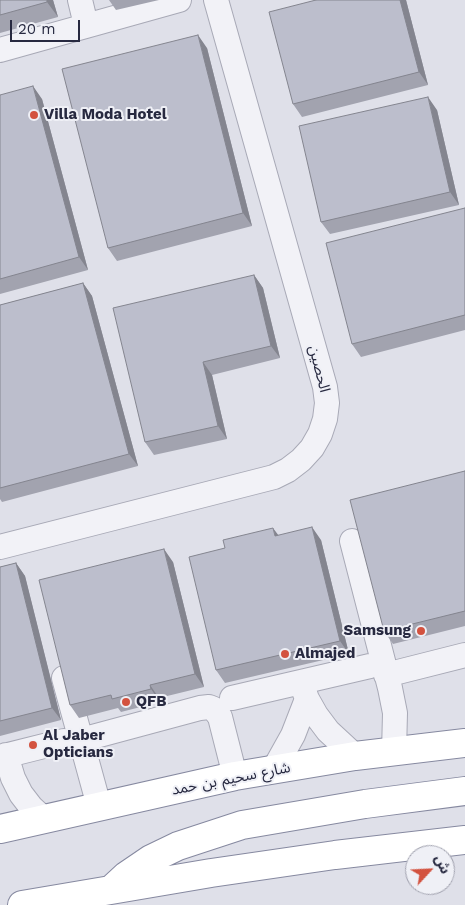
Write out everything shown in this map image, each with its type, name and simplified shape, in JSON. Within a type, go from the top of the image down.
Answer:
[{"type":"highway","name":"شارع سحيم بن حمد","points":[[0,830],[235,776],[355,756],[465,743]]},
{"type":"highway","points":[[112,889],[134,870],[151,859],[178,846],[242,825],[365,804],[465,791]]},
{"type":"highway","points":[[22,905],[112,889],[335,855],[458,845]]},
{"type":"street","points":[[80,0],[86,25]]},
{"type":"street","points":[[0,50],[179,0]]},
{"type":"street","name":"الحصين","points":[[0,546],[274,477],[288,470],[301,460],[312,448],[320,434],[325,419],[327,403],[325,387],[216,0]]},
{"type":"street","points":[[352,541],[378,671],[394,713],[394,752]]},
{"type":"street","points":[[232,698],[304,690],[378,671],[465,655]]},
{"type":"street","points":[[64,676],[72,741],[99,806]]},
{"type":"street","points":[[304,690],[328,731],[355,756]]},
{"type":"street","points":[[274,769],[293,735],[304,690]]},
{"type":"street","points":[[44,819],[21,794],[3,756],[209,707],[214,709],[220,717],[235,776]]},
{"type":"building","points":[[0,0],[47,0],[47,2],[0,15]]},
{"type":"building","points":[[316,0],[400,0],[419,72],[293,104],[269,12]]},
{"type":"building","points":[[198,35],[243,213],[108,248],[62,69]]},
{"type":"building","points":[[33,86],[79,257],[0,279],[0,95]]},
{"type":"building","points":[[428,97],[450,192],[321,222],[299,126]]},
{"type":"building","points":[[465,208],[465,315],[352,344],[326,243]]},
{"type":"building","points":[[254,275],[271,346],[203,362],[218,426],[145,442],[113,308]]},
{"type":"building","points":[[83,283],[129,454],[0,488],[0,305]]},
{"type":"building","points":[[465,471],[465,611],[384,631],[350,500]]},
{"type":"building","points":[[312,527],[340,641],[216,670],[189,557],[225,548],[223,540],[273,528],[275,536]]},
{"type":"building","points":[[164,549],[195,674],[150,685],[151,689],[112,699],[111,695],[70,705],[39,580]]},
{"type":"building","points":[[16,563],[52,708],[0,721],[0,567]]},
{"type":"place","name":"Villa Moda Hotel","points":[[34,115]]},
{"type":"place","name":"Samsung","points":[[421,631]]},
{"type":"place","name":"Almajed","points":[[285,654]]},
{"type":"place","name":"QFB","points":[[126,702]]},
{"type":"place","name":"Al Jaber Opticians","points":[[33,745]]}]
